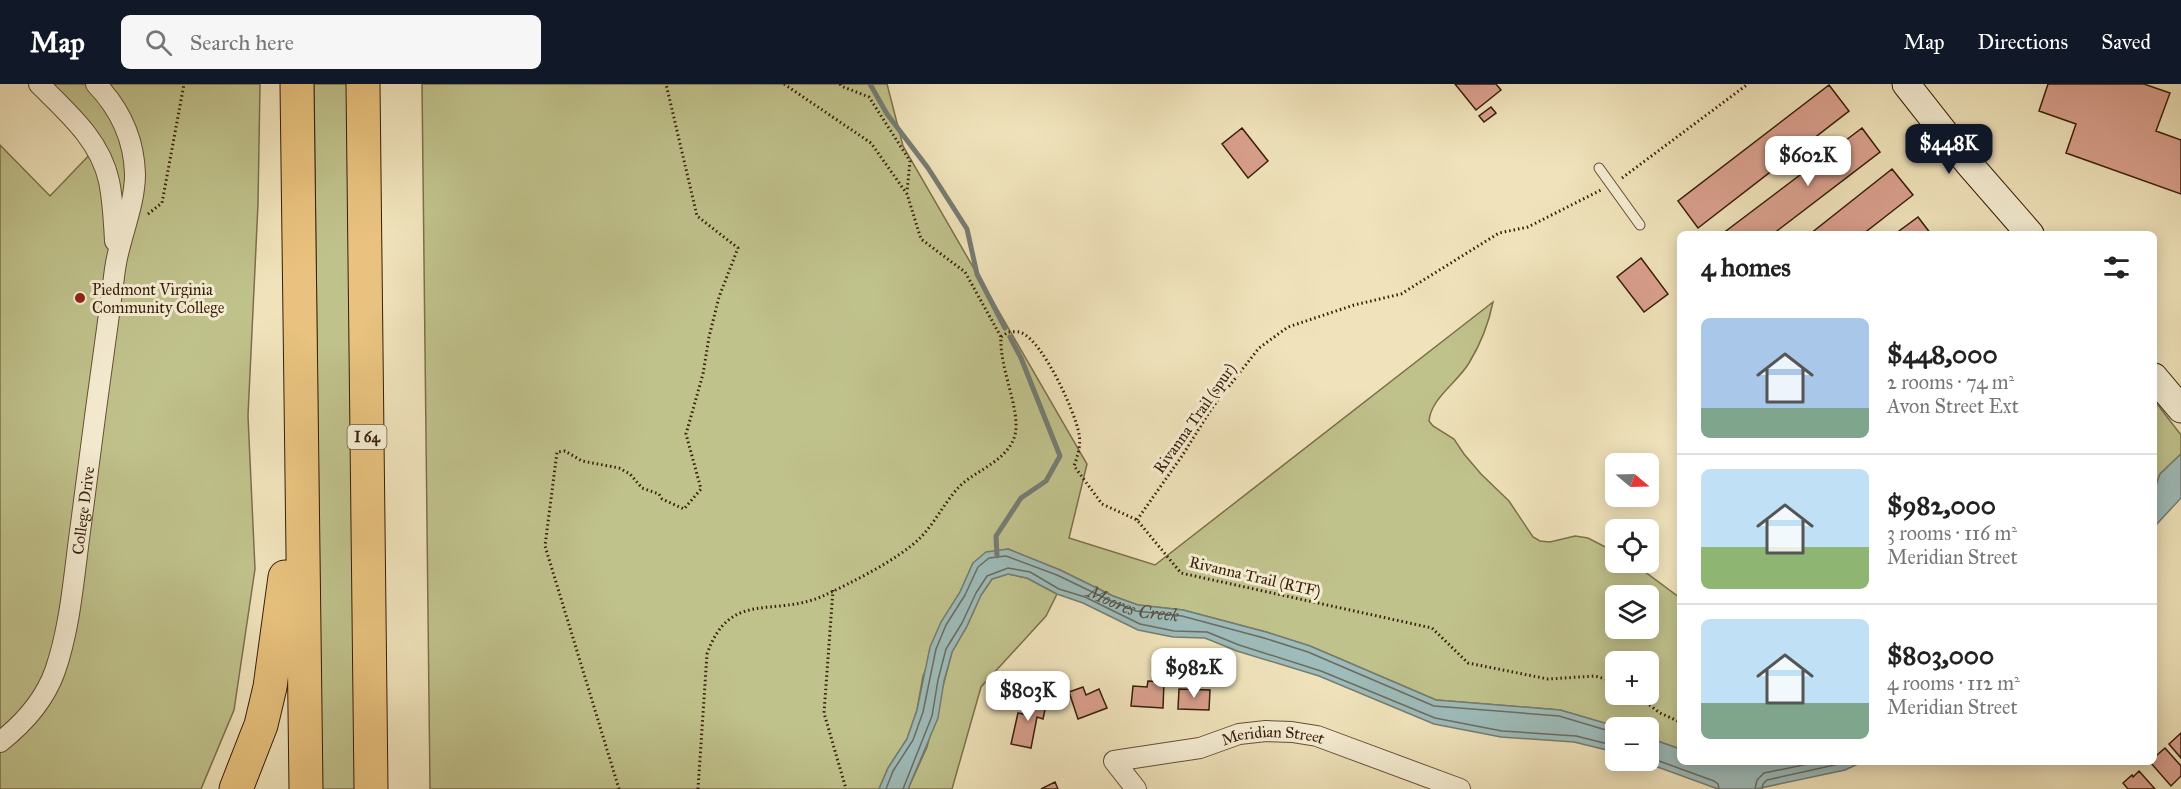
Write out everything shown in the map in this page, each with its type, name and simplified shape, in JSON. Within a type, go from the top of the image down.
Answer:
[{"type":"highway","points":[[297,84],[306,789]]},
{"type":"highway","name":"I 64","points":[[363,84],[371,789]]},
{"type":"highway","points":[[236,789],[261,725],[270,687],[280,627],[285,575],[302,483]]},
{"type":"main road","points":[[1906,84],[1969,164],[2027,231]]},
{"type":"main road","points":[[2157,382],[2178,406]]},
{"type":"street","name":"College Drive","points":[[39,84],[82,128],[101,157],[109,181],[117,259]]},
{"type":"street","name":"College Drive","points":[[0,742],[21,724],[45,692],[54,674],[63,644],[117,259],[135,176],[128,132],[124,122],[109,97],[96,84]]},
{"type":"street","name":"Meridian Street","points":[[1136,789],[1114,761],[1200,748],[1239,734],[1266,731],[1317,736],[1460,789]]},
{"type":"lane","points":[[1599,168],[1640,225]]},
{"type":"path","points":[[127,219],[139,220],[162,203],[184,84]]},
{"type":"path","points":[[619,789],[544,546],[557,452],[565,450],[582,461],[619,468],[630,474],[642,488],[659,494],[663,499],[684,509],[701,489],[686,434],[703,374],[719,297],[738,248],[697,216],[666,84]]},
{"type":"path","points":[[698,789],[707,654],[713,637],[728,618],[745,609],[790,605],[822,596],[889,561],[920,538],[962,484],[1001,456],[1014,436],[1015,418],[1000,353],[1001,337],[965,272],[921,239],[907,194],[871,143],[784,84]]},
{"type":"path","points":[[840,84],[869,97],[910,161],[907,194]]},
{"type":"path","name":"Rivanna Trail (spur)","points":[[1137,520],[1232,382],[1259,348],[1288,327],[1354,305],[1401,294],[1499,233],[1528,226],[1610,185],[1748,84]]},
{"type":"path","name":"Rivanna Trail (RTF)","points":[[1001,337],[1008,332],[1021,333],[1036,344],[1061,386],[1079,433],[1079,452],[1074,466],[1102,504],[1137,520],[1181,573],[1431,628],[1468,663],[1548,679],[1595,676],[1605,679]]},
{"type":"path","points":[[833,590],[824,713],[846,789]]},
{"type":"path","points":[[1649,705],[1677,721]]},
{"type":"green space","points":[[39,84],[260,84],[258,204],[248,416],[255,569],[234,710],[201,789],[0,789],[0,145],[50,196],[96,148]]},
{"type":"green space","points":[[314,84],[356,84],[364,789],[322,789]]},
{"type":"green space","points":[[422,84],[887,84],[903,146],[1087,464],[1069,538],[1155,565],[1493,302],[1487,325],[1473,356],[1434,405],[1429,421],[1454,439],[1481,474],[1509,501],[1533,537],[1540,541],[1550,542],[1575,536],[1588,538],[1605,547],[1605,573],[1646,573],[1677,596],[1677,748],[1659,742],[1659,717],[1605,717],[1605,723],[1560,710],[1436,700],[1310,646],[1183,610],[1138,605],[1008,549],[973,563],[923,676],[917,710],[907,739],[888,768],[879,789],[430,789]]},
{"type":"green space","points":[[2157,404],[2181,435],[2181,454],[2160,474],[2157,482]]},
{"type":"green space","points":[[1008,574],[1027,578],[1057,594],[1046,616],[981,687],[952,789],[908,789],[927,747],[952,652],[981,595],[992,579]]},
{"type":"water","points":[[2181,454],[2181,498],[2157,524],[2157,482],[2160,474]]},
{"type":"water","name":"Moores Creek","points":[[1008,549],[1138,605],[1183,610],[1310,646],[1436,700],[1560,710],[1605,723],[1605,750],[1574,742],[1501,737],[1434,724],[1319,676],[1237,651],[1205,638],[1173,637],[1138,630],[1027,578],[1008,574],[992,579],[981,595],[952,652],[944,681],[938,718],[908,789],[879,789],[888,768],[907,739],[917,710],[930,647],[941,622],[960,592],[973,563],[986,552]]},
{"type":"water","points":[[1659,742],[1677,748],[1677,765],[1856,765],[1845,770],[1756,789],[1718,789],[1659,768]]},
{"type":"building","points":[[1455,84],[1496,84],[1501,90],[1476,110]]},
{"type":"building","points":[[2048,84],[2144,84],[2170,93],[2156,131],[2181,140],[2181,194],[2066,153],[2076,124],[2039,111]]},
{"type":"building","points":[[1829,85],[1849,111],[1698,228],[1678,201]]},
{"type":"building","points":[[1491,107],[1496,113],[1484,122],[1479,116]]},
{"type":"building","points":[[1242,128],[1268,161],[1248,178],[1222,144]]},
{"type":"building","points":[[1862,128],[1880,152],[1777,231],[1726,231]]},
{"type":"building","points":[[1892,169],[1913,195],[1867,231],[1814,231]]},
{"type":"building","points":[[1918,217],[1929,231],[1899,231]]},
{"type":"building","points":[[1641,258],[1668,294],[1644,312],[1617,277]]},
{"type":"building","points":[[1148,681],[1164,682],[1163,708],[1131,706],[1133,686],[1147,687]]},
{"type":"building","points":[[1083,687],[1086,695],[1099,689],[1107,708],[1078,719],[1069,692]]},
{"type":"building","points":[[1179,689],[1210,690],[1209,710],[1178,709]]},
{"type":"building","points":[[1027,696],[1047,700],[1043,719],[1037,717],[1031,748],[1011,744],[1018,713],[1023,714]]},
{"type":"building","points":[[2181,733],[2181,758],[2169,744]]},
{"type":"building","points":[[2165,748],[2181,766],[2181,776],[2171,786],[2153,765],[2157,765],[2157,755]]},
{"type":"building","points":[[2139,771],[2155,789],[2128,789],[2123,783]]},
{"type":"building","points":[[1055,782],[1058,789],[1041,789]]},
{"type":"waterway","points":[[870,84],[887,114],[928,168],[967,229],[977,274],[1005,328]]},
{"type":"waterway","points":[[997,556],[996,536],[1021,498],[1046,481],[1060,456],[1021,358],[1010,337]]},
{"type":"place","name":"Piedmont Virginia Community College","points":[[80,298]]}]
